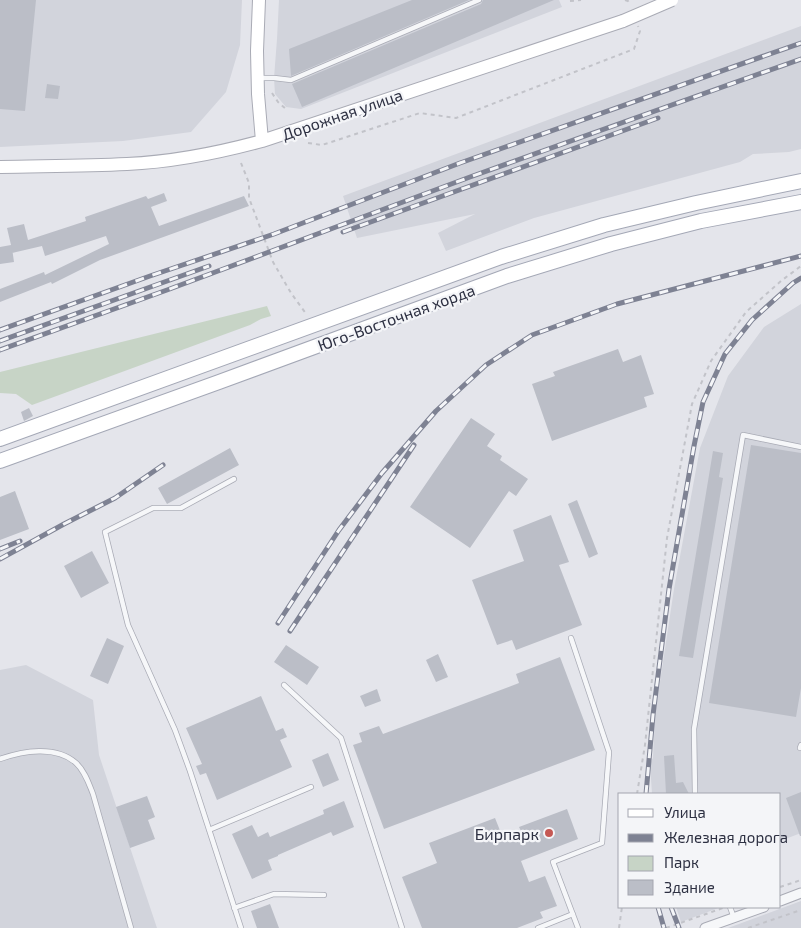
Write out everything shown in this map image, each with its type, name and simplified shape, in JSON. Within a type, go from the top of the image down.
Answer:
[{"type":"main road","points":[[259,0],[257,51],[262,141]]},
{"type":"main road","name":"Дорожная улица","points":[[0,167],[128,164],[230,150],[623,21],[672,0]]},
{"type":"main road","name":"Юго-Восточная хорда","points":[[0,439],[501,257],[604,225],[801,181]]},
{"type":"main road","name":"Юго-Восточная хорда","points":[[0,461],[508,276],[611,244],[701,221],[801,202]]},
{"type":"street","points":[[781,901],[801,893]]},
{"type":"street","points":[[705,928],[761,908]]},
{"type":"lane","points":[[258,78],[290,80],[479,0]]},
{"type":"lane","points":[[695,793],[694,729],[743,436],[801,446]]},
{"type":"lane","points":[[234,479],[181,508],[153,508],[106,532],[128,625],[175,730],[241,928]]},
{"type":"lane","points":[[572,638],[609,752],[602,843],[553,862],[578,928]]},
{"type":"lane","points":[[284,685],[341,738],[402,928]]},
{"type":"lane","points":[[0,759],[10,755],[49,751],[76,763],[86,777],[93,794],[131,928]]},
{"type":"lane","points":[[209,830],[311,786]]},
{"type":"lane","points":[[234,908],[274,894],[324,895]]},
{"type":"lane","points":[[730,908],[734,918]]},
{"type":"lane","points":[[538,928],[573,914]]},
{"type":"path","points":[[570,2],[581,0]]},
{"type":"path","points":[[625,0],[628,1],[631,8]]},
{"type":"path","points":[[308,143],[322,145],[420,113],[456,118],[634,49],[640,31],[637,23]]},
{"type":"path","points":[[272,93],[287,110]]},
{"type":"path","points":[[241,162],[250,183],[249,198],[273,262],[291,293],[314,325]]},
{"type":"path","points":[[637,793],[646,745],[667,538],[692,404],[711,361],[746,312],[801,266]]},
{"type":"path","points":[[781,887],[801,880]]},
{"type":"path","points":[[619,928],[622,908]]},
{"type":"path","points":[[666,928],[722,908]]},
{"type":"path","points":[[748,928],[801,910]]},
{"type":"shaded area","points":[[0,0],[242,0],[240,45],[226,92],[191,132],[123,141],[0,147]]},
{"type":"shaded area","points":[[279,0],[559,0],[562,7],[301,109],[286,107],[275,94],[274,78]]},
{"type":"shaded area","points":[[801,26],[801,149],[789,152],[753,154],[740,162],[534,218],[446,251],[438,233],[475,214],[357,238],[343,196]]},
{"type":"shaded area","points":[[801,304],[801,833],[781,841],[781,793],[652,793],[650,763],[653,758],[655,715],[674,589],[700,448],[728,376],[764,327]]},
{"type":"shaded area","points":[[26,665],[93,700],[99,755],[157,928],[0,928],[0,670]]},
{"type":"shaded area","points":[[801,901],[801,928],[728,928]]},
{"type":"shaded area","points":[[676,908],[718,908],[681,922]]},
{"type":"green space","points":[[267,306],[271,316],[250,325],[32,405],[16,394],[0,393],[0,372]]},
{"type":"building","points":[[0,0],[36,0],[25,111],[0,109]]},
{"type":"building","points":[[412,0],[469,0],[291,76],[289,49]]},
{"type":"building","points":[[483,0],[554,0],[302,107],[292,84],[481,4]]},
{"type":"building","points":[[47,84],[60,86],[58,99],[45,98]]},
{"type":"building","points":[[164,193],[167,201],[151,207],[159,226],[244,196],[249,206],[100,260],[52,284],[51,282],[0,302],[0,289],[44,272],[45,275],[109,244],[106,236],[45,256],[42,246],[13,253],[14,262],[0,264],[0,247],[11,245],[7,228],[24,224],[28,240],[86,221],[85,217],[146,196],[148,199]]},
{"type":"building","points":[[618,349],[623,362],[641,355],[654,394],[644,397],[647,407],[552,441],[532,384],[555,376],[553,372]]},
{"type":"building","points":[[29,408],[33,416],[24,421],[21,412]]},
{"type":"building","points":[[471,418],[495,434],[487,446],[502,456],[500,460],[528,479],[516,496],[509,491],[470,548],[410,507]]},
{"type":"building","points":[[751,445],[801,453],[801,688],[796,717],[709,703]]},
{"type":"building","points":[[230,448],[239,465],[167,504],[158,488]]},
{"type":"building","points":[[713,451],[723,453],[719,477],[723,478],[693,658],[679,656]]},
{"type":"building","points":[[15,491],[29,529],[0,540],[0,497]]},
{"type":"building","points":[[577,500],[598,554],[589,558],[568,504]]},
{"type":"building","points":[[551,515],[569,562],[559,565],[582,625],[516,650],[512,640],[497,645],[472,580],[524,561],[513,530]]},
{"type":"building","points":[[92,551],[109,583],[81,598],[64,566]]},
{"type":"building","points":[[107,638],[124,646],[108,684],[90,676]]},
{"type":"building","points":[[286,645],[319,667],[307,685],[274,662]]},
{"type":"building","points":[[438,654],[448,677],[436,682],[426,660]]},
{"type":"building","points":[[560,657],[595,750],[384,829],[353,745],[362,742],[359,733],[379,726],[383,734],[519,683],[516,674]]},
{"type":"building","points":[[377,689],[381,701],[365,707],[360,696]]},
{"type":"building","points":[[261,696],[276,731],[283,728],[287,737],[280,740],[292,767],[217,800],[206,773],[200,775],[196,766],[202,764],[186,728]]},
{"type":"building","points":[[328,753],[339,780],[323,787],[312,760]]},
{"type":"building","points":[[674,755],[676,783],[683,782],[688,793],[666,793],[664,756]]},
{"type":"building","points":[[801,792],[801,836],[800,836],[786,798]]},
{"type":"building","points":[[147,796],[155,817],[148,820],[155,839],[130,848],[116,807]]},
{"type":"building","points":[[344,801],[354,827],[333,836],[331,832],[268,860],[272,870],[252,879],[232,834],[252,825],[258,837],[268,832],[270,837],[324,814],[323,810]]},
{"type":"building","points":[[567,809],[578,839],[521,861],[529,882],[545,876],[557,906],[540,912],[543,918],[517,928],[422,928],[402,877],[437,863],[429,843],[495,818],[503,838],[521,831],[519,827]]},
{"type":"building","points":[[270,904],[279,928],[257,928],[251,911]]},
{"type":"railway","points":[[0,330],[274,234],[460,163],[801,43]]},
{"type":"railway","points":[[0,350],[470,177],[801,59]]},
{"type":"railway","points":[[343,232],[658,118]]},
{"type":"railway","points":[[278,623],[339,530],[382,473],[436,411],[486,365],[532,335],[617,304],[801,256]]},
{"type":"railway","points":[[0,341],[209,266]]},
{"type":"railway","points":[[646,793],[653,715],[669,589],[703,402],[725,354],[752,320],[801,278]]},
{"type":"railway","points":[[290,631],[414,445]]},
{"type":"railway","points":[[0,559],[115,498],[163,465]]},
{"type":"railway","points":[[0,549],[20,541]]},
{"type":"railway","points":[[658,908],[664,928]]},
{"type":"railway","points":[[671,908],[679,928]]},
{"type":"place","name":"Бирпарк","points":[[549,833]]}]
